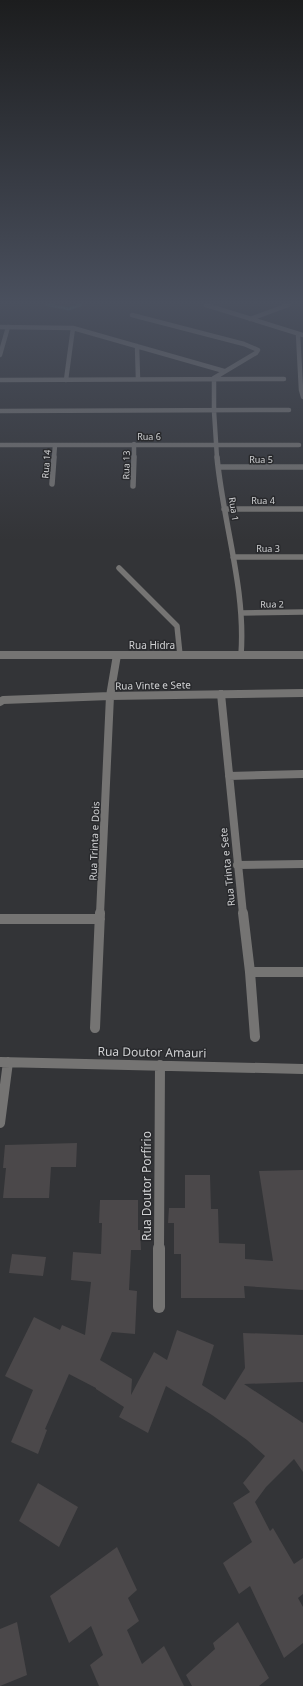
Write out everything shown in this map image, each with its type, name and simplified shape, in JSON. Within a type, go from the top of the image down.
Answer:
[{"type":"street","name":"Rua 1","points":[[214,384],[213,410],[216,444],[224,509],[241,613],[243,638],[242,655]]},
{"type":"street","points":[[301,384],[303,397]]},
{"type":"street","points":[[0,411],[288,410]]},
{"type":"street","name":"Rua 13","points":[[134,444],[134,486]]},
{"type":"street","name":"Rua 6","points":[[0,445],[299,445]]},
{"type":"street","name":"Rua 14","points":[[52,484],[55,445]]},
{"type":"street","name":"Rua 5","points":[[219,467],[303,467]]},
{"type":"street","name":"Rua 4","points":[[224,509],[303,510]]},
{"type":"street","name":"Rua 3","points":[[233,557],[303,557]]},
{"type":"street","points":[[119,568],[177,626],[180,655]]},
{"type":"street","name":"Rua 2","points":[[241,613],[303,612]]},
{"type":"street","name":"Rua Hidra","points":[[0,655],[303,655]]},
{"type":"street","name":"Rua Trinta e Dois","points":[[95,1028],[110,696],[117,655]]},
{"type":"street","name":"Rua Vinte e Sete","points":[[2,701],[110,696],[303,693]]},
{"type":"street","name":"Rua Trinta e Sete","points":[[221,694],[236,864],[250,972],[256,1037]]},
{"type":"street","points":[[229,776],[303,774]]},
{"type":"street","points":[[236,864],[303,864]]},
{"type":"street","points":[[0,919],[100,918]]},
{"type":"street","points":[[250,972],[303,972]]},
{"type":"street","points":[[0,1123],[4,1062]]},
{"type":"street","name":"Rua Doutor Amauri","points":[[4,1062],[303,1069]]},
{"type":"street","name":"Rua Doutor Porfírio","points":[[159,1307],[160,1065]]},
{"type":"building","points":[[77,1143],[76,1167],[51,1167],[49,1198],[3,1198],[6,1168],[3,1168],[5,1145]]},
{"type":"building","points":[[303,1170],[303,1290],[244,1286],[245,1298],[181,1298],[181,1254],[174,1254],[174,1223],[168,1223],[169,1208],[185,1208],[185,1175],[210,1175],[211,1209],[218,1209],[219,1243],[245,1244],[245,1259],[273,1261],[259,1171]]},
{"type":"building","points":[[100,1200],[138,1200],[138,1230],[140,1230],[141,1250],[131,1250],[129,1290],[137,1291],[135,1334],[112,1332],[100,1360],[132,1379],[131,1395],[154,1352],[167,1360],[177,1330],[214,1345],[202,1385],[225,1400],[245,1368],[243,1333],[303,1335],[303,1382],[244,1384],[303,1423],[303,1472],[294,1459],[266,1487],[255,1502],[270,1531],[273,1528],[294,1564],[303,1558],[303,1594],[298,1598],[303,1607],[303,1643],[284,1658],[250,1586],[239,1594],[223,1563],[252,1542],[233,1503],[250,1492],[243,1483],[265,1456],[247,1440],[212,1415],[166,1386],[148,1433],[119,1417],[124,1407],[96,1388],[69,1374],[45,1429],[47,1430],[38,1454],[11,1442],[33,1390],[5,1376],[34,1317],[60,1330],[62,1325],[85,1335],[91,1282],[71,1280],[73,1252],[101,1254],[102,1223],[99,1223]]},
{"type":"building","points":[[12,1254],[46,1257],[43,1276],[9,1273]]},
{"type":"building","points":[[38,1483],[78,1507],[59,1547],[19,1521]]},
{"type":"building","points":[[117,1547],[137,1590],[128,1598],[139,1621],[127,1630],[142,1664],[164,1646],[184,1686],[99,1686],[90,1665],[103,1655],[91,1626],[69,1643],[50,1596]]},
{"type":"building","points":[[17,1622],[27,1675],[0,1686],[0,1629]]},
{"type":"building","points":[[238,1622],[269,1678],[259,1686],[192,1686],[186,1675],[215,1649],[213,1643]]}]
